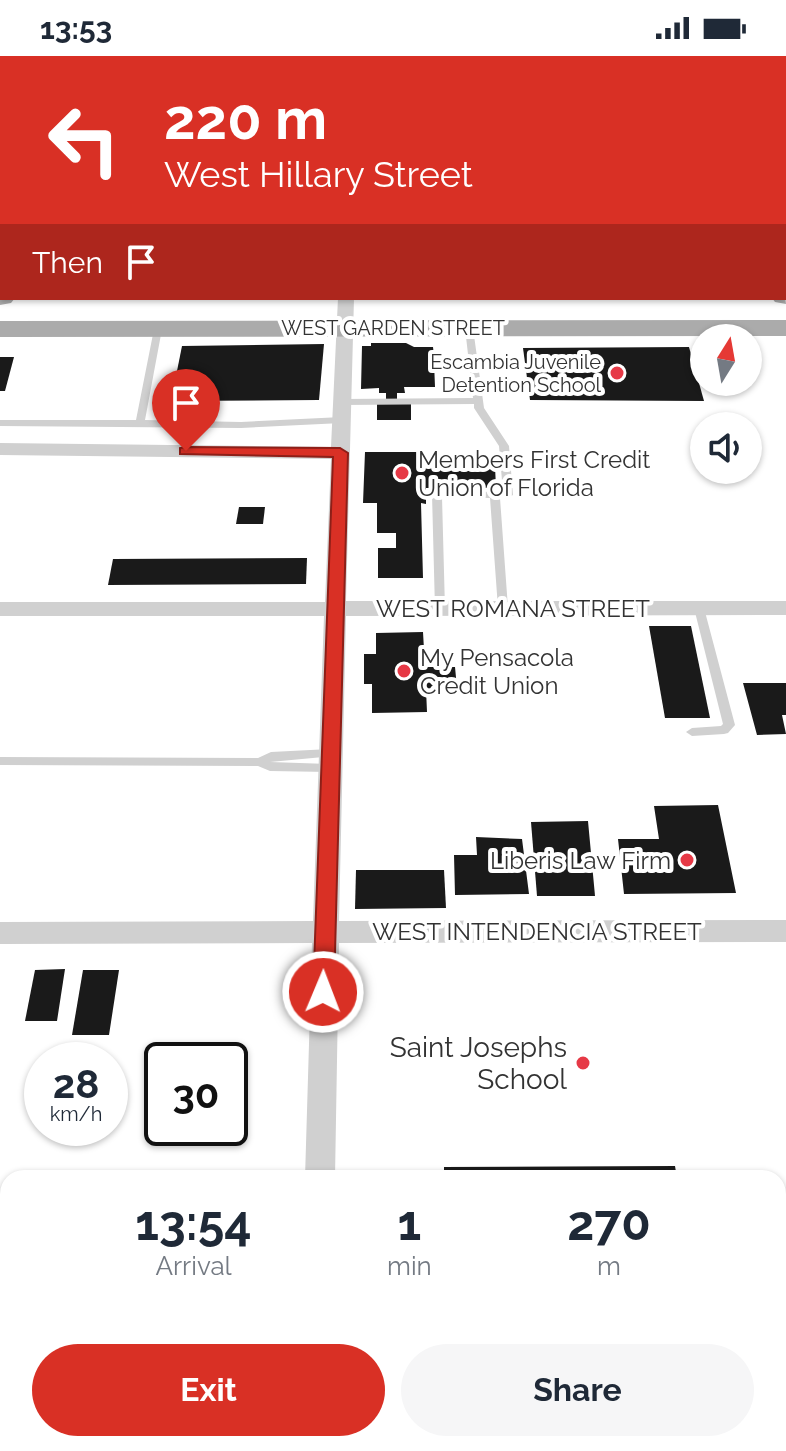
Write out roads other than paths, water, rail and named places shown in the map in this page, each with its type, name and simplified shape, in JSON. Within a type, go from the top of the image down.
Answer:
[{"type":"main road","points":[[8,329],[25,300]]},
{"type":"main road","name":"WEST GARDEN STREET","points":[[8,329],[786,328]]},
{"type":"street","points":[[320,1170],[334,609],[346,300]]},
{"type":"street","points":[[0,449],[340,453]]},
{"type":"street","name":"WEST ROMANA STREET","points":[[0,609],[786,608]]},
{"type":"street","name":"WEST INTENDENCIA STREET","points":[[0,933],[786,931]]},
{"type":"lane","points":[[440,609],[437,494],[508,495],[504,446],[479,408],[469,328]]},
{"type":"lane","points":[[140,423],[158,329]]},
{"type":"lane","points":[[0,423],[241,425],[342,411],[478,401]]},
{"type":"lane","points":[[495,494],[503,608]]},
{"type":"lane","points":[[692,732],[724,730],[729,725],[699,608]]},
{"type":"lane","points":[[0,761],[260,762],[271,756],[330,761]]},
{"type":"place","name":"Escambia Juvenile Detention School","points":[[617,373]]},
{"type":"place","name":"Members First Credit Union of Florida","points":[[402,473]]},
{"type":"place","name":"My Pensacola Credit Union","points":[[404,671]]},
{"type":"place","name":"Liberis Law Firm","points":[[687,860]]},
{"type":"place","name":"Saint Josephs School","points":[[583,1063]]}]
